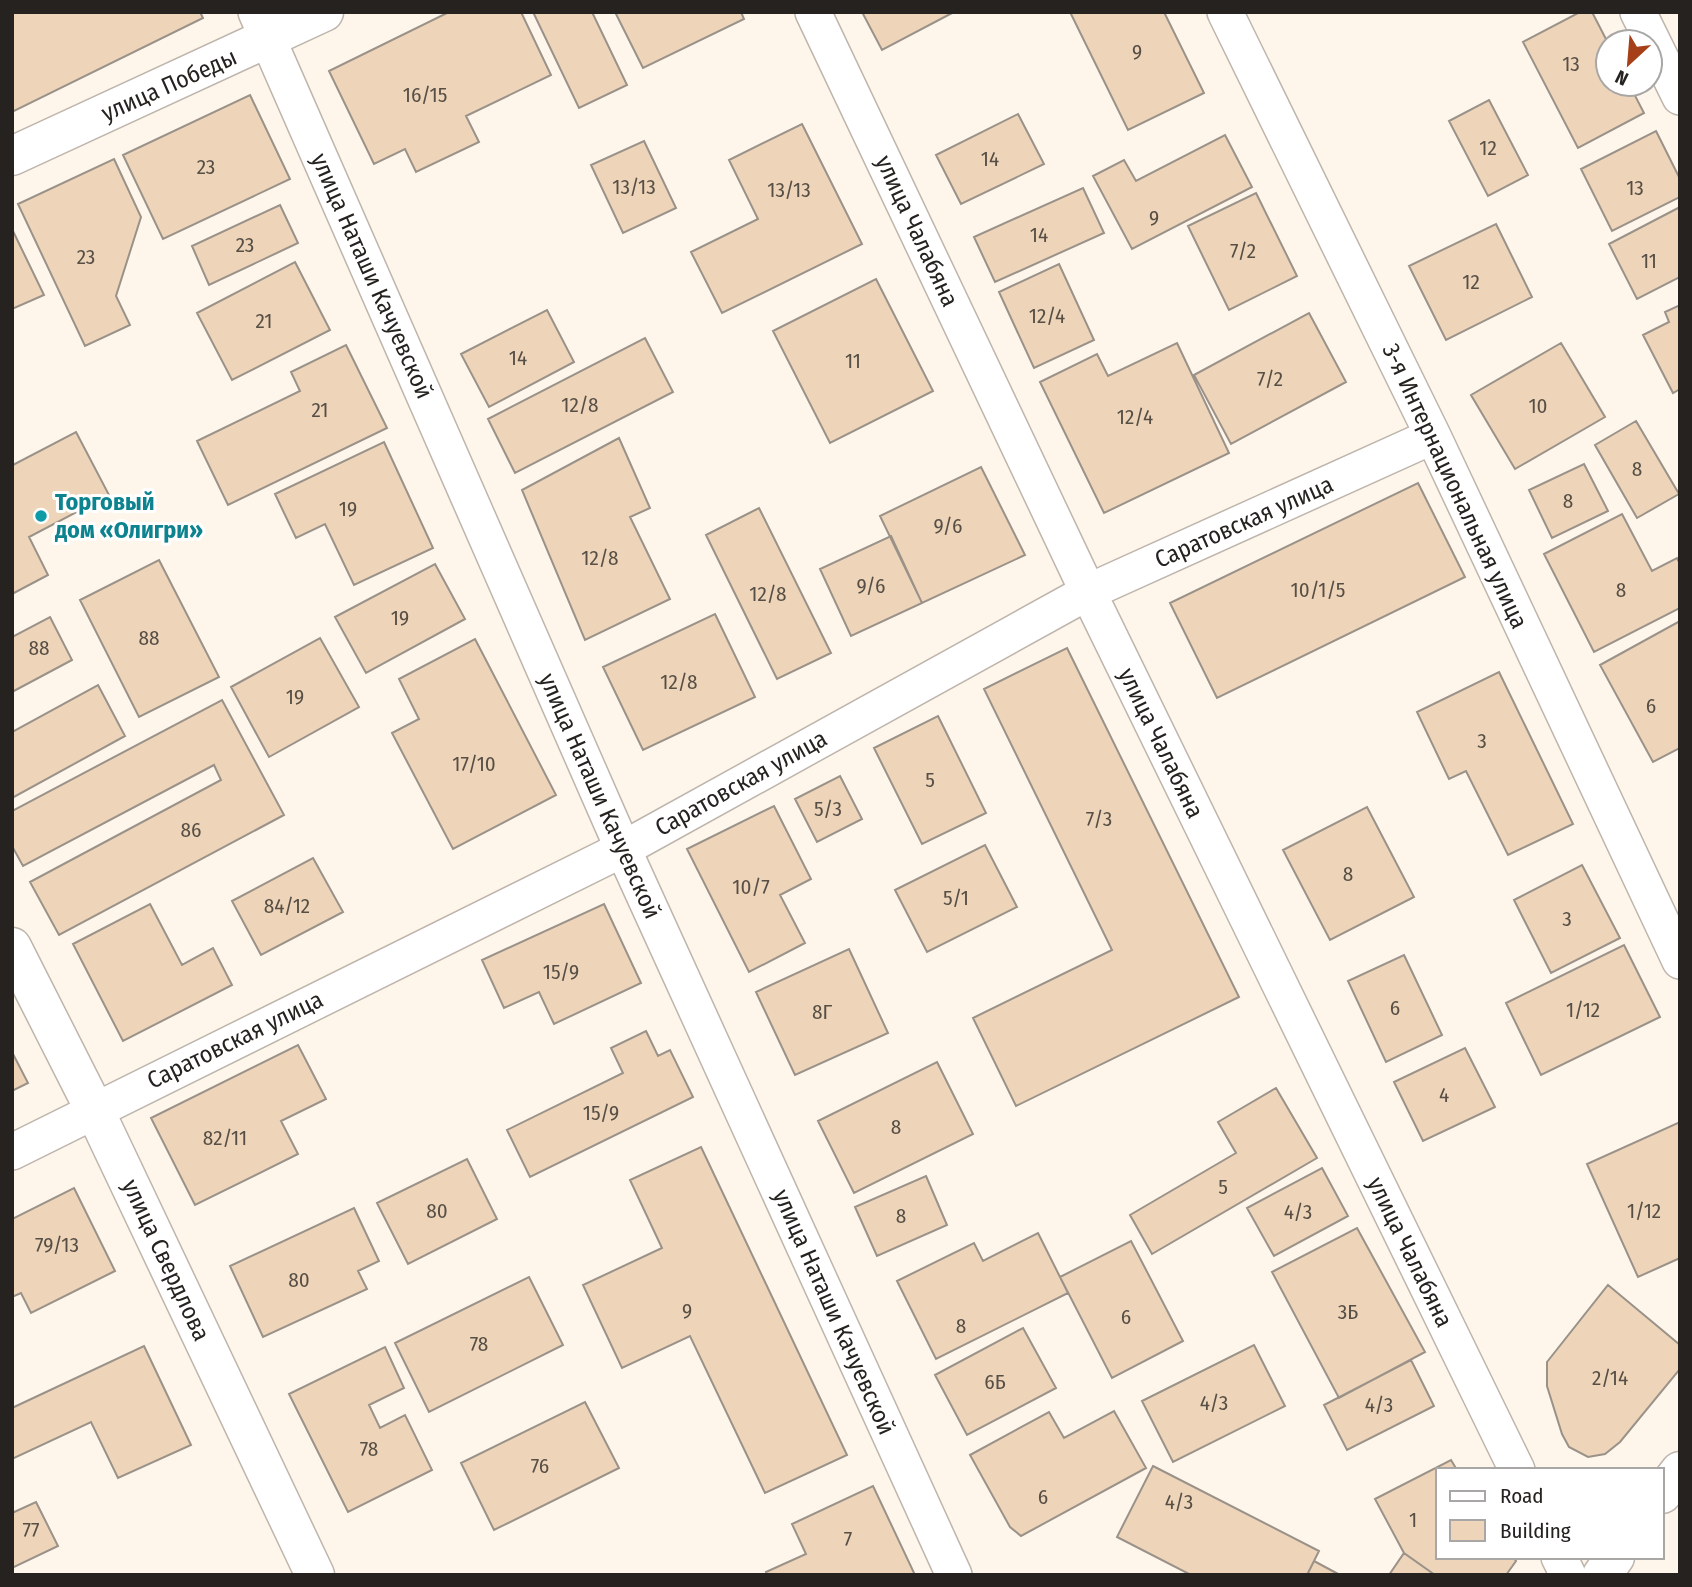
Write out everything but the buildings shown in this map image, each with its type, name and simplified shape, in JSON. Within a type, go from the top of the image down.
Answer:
[{"type":"main road","name":"улица Победы","points":[[12,156],[262,26],[324,12]]},
{"type":"main road","name":"улица Свердлова","points":[[12,947],[94,1109],[315,1575]]},
{"type":"main road","points":[[1664,1491],[1680,1471]]},
{"type":"main road","points":[[1602,1575],[1614,1559]]},
{"type":"street","name":"улица Чалабяна","points":[[813,12],[1088,592],[1516,1468]]},
{"type":"street","name":"3-я Интернациональная улица","points":[[1226,12],[1433,436],[1680,961]]},
{"type":"street","points":[[1639,12],[1680,97]]},
{"type":"street","name":"улица Наташи Качуевской","points":[[262,26],[623,849],[954,1575]]},
{"type":"street","name":"Саратовская улица","points":[[12,1152],[623,849],[1088,592],[1433,436]]},
{"type":"street","points":[[1560,1559],[1568,1575]]},
{"type":"place","name":"Торговый дом «Олигри»","points":[[41,516]]}]
